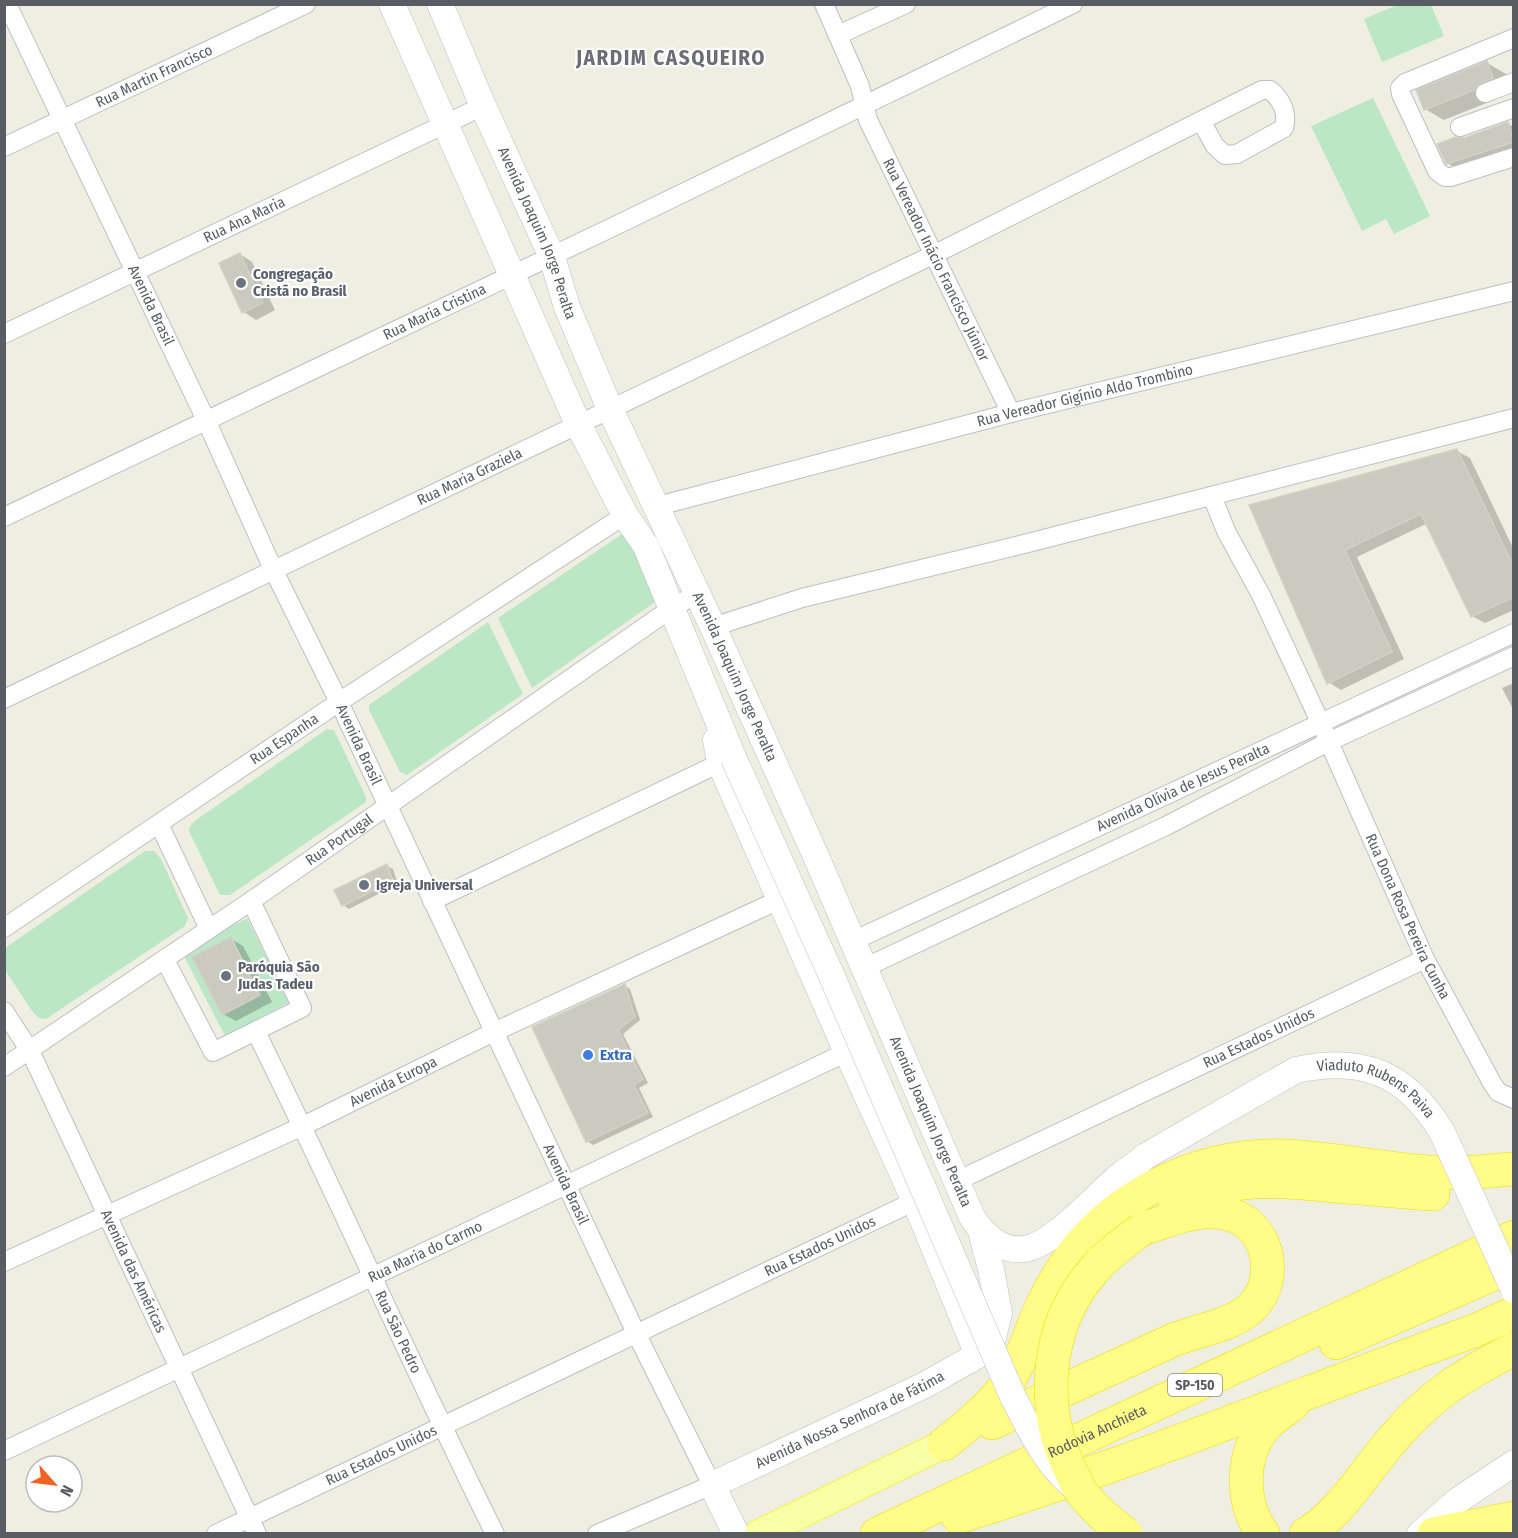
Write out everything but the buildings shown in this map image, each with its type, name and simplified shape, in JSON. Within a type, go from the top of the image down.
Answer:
[{"type":"highway","points":[[944,1444],[968,1425],[1006,1384],[1020,1359],[1054,1282],[1070,1258],[1108,1218],[1130,1201],[1154,1187],[1205,1166],[1260,1156],[1288,1156],[1446,1173],[1514,1169]]},
{"type":"highway","points":[[1126,1533],[1082,1493],[1064,1456],[1054,1425],[1050,1392],[1052,1359],[1060,1328],[1074,1298],[1093,1271],[1116,1248],[1171,1207],[1196,1194],[1240,1182],[1297,1182],[1447,1195],[1484,1190],[1514,1178]]},
{"type":"highway","points":[[944,1444],[1173,1340],[1233,1319],[1251,1308],[1267,1275],[1268,1260],[1265,1247],[1257,1233],[1246,1222],[1217,1211],[1198,1212],[1142,1229]]},
{"type":"highway","name":"Rodovia Anchieta","points":[[877,1533],[1514,1237]]},
{"type":"highway","name":"Rodovia Anchieta","points":[[923,1533],[1301,1358],[1514,1265]]},
{"type":"highway","points":[[958,1517],[1027,1496],[1474,1331],[1514,1313]]},
{"type":"highway","points":[[1306,1533],[1333,1511],[1417,1412],[1444,1388],[1479,1366],[1512,1350]]},
{"type":"highway","points":[[1263,1533],[1249,1507],[1245,1484],[1252,1448],[1267,1425],[1308,1391]]},
{"type":"highway","points":[[1434,1533],[1514,1518]]},
{"type":"main road","points":[[759,1533],[944,1444]]},
{"type":"street","name":"Avenida Brasil","points":[[7,4],[206,420],[273,569],[339,702],[636,1333],[712,1485]]},
{"type":"street","name":"Rua Martin Francisco","points":[[4,147],[306,4]]},
{"type":"street","name":"Avenida Joaquim Jorge Peralta","points":[[392,4],[578,424],[626,515],[646,546],[711,708],[727,760],[781,899],[915,1201],[978,1355]]},
{"type":"street","name":"Avenida Joaquim Jorge Peralta","points":[[440,4],[483,106],[552,257],[567,307],[610,409],[714,627],[981,1231]]},
{"type":"street","name":"Rua Vereador Inácio Francisco Júnior","points":[[824,4],[860,86],[868,120],[1011,413]]},
{"type":"street","points":[[838,35],[906,4]]},
{"type":"street","name":"Rua Maria Cristina","points":[[4,517],[552,257],[1073,4]]},
{"type":"street","points":[[1512,42],[1405,83],[1400,88],[1405,104],[1441,175],[1451,177],[1514,157]]},
{"type":"street","points":[[1485,93],[1514,82]]},
{"type":"street","name":"Rua Maria Graziela","points":[[4,699],[935,254],[1262,90],[1270,90],[1277,96],[1285,112],[1284,128],[1237,154],[1225,155],[1215,146],[1201,121]]},
{"type":"street","name":"Rua Ana Maria","points":[[4,334],[483,106]]},
{"type":"street","points":[[1460,127],[1514,108]]},
{"type":"street","name":"Rua Vereador Gigínio Aldo Trombino","points":[[657,506],[1011,413],[1514,291]]},
{"type":"street","points":[[714,627],[802,598],[1514,418]]},
{"type":"street","name":"Rua Dona Rosa Pereira Cunha","points":[[1212,496],[1226,531],[1262,597],[1321,724],[1425,960],[1492,1083],[1498,1092],[1511,1098]]},
{"type":"street","name":"Rua Espanha","points":[[4,928],[339,702],[626,515]]},
{"type":"street","name":"Rua Portugal","points":[[4,1067],[165,960],[672,608],[698,593]]},
{"type":"street","name":"Avenida Olívia de Jesus Peralta","points":[[853,941],[1514,633]]},
{"type":"street","name":"Avenida Olívia de Jesus Peralta","points":[[864,968],[1166,826],[1328,742],[1514,656]]},
{"type":"street","name":"Avenida Joaquim Jorge Peralta","points":[[727,760],[830,972],[1013,1397],[1037,1444],[1064,1478],[1082,1493]]},
{"type":"street","points":[[432,901],[727,760]]},
{"type":"street","points":[[159,824],[208,929]]},
{"type":"street","points":[[1068,842],[1078,867]]},
{"type":"street","name":"Avenida Europa","points":[[4,1262],[303,1126],[494,1032],[781,899]]},
{"type":"street","points":[[165,960],[213,1052],[302,1008],[251,901]]},
{"type":"street","name":"Rua Estados Unidos","points":[[216,1533],[253,1525],[441,1425],[1425,960]]},
{"type":"street","name":"Avenida das Américas","points":[[4,1011],[30,1051],[253,1525]]},
{"type":"street","name":"Rua São Pedro","points":[[256,1032],[303,1126],[441,1425],[495,1533]]},
{"type":"street","name":"Rua Maria do Carmo","points":[[4,1451],[847,1052]]},
{"type":"street","name":"Viaduto Rubens Paiva","points":[[981,1231],[994,1242],[1008,1248],[1024,1249],[1043,1243],[1117,1178],[1146,1156],[1296,1070],[1317,1065],[1344,1064],[1390,1077],[1412,1092],[1429,1111],[1442,1132],[1514,1290]]},
{"type":"street","name":"Avenida Nossa Senhora de Fátima","points":[[597,1533],[712,1485],[925,1385],[978,1355],[987,1347],[993,1336],[999,1313],[981,1231]]},
{"type":"street","points":[[1420,1533],[1457,1501],[1514,1463]]},
{"type":"street","points":[[712,1485],[736,1533]]},
{"type":"green space","points":[[1397,5],[1431,5],[1444,36],[1382,62],[1364,19]]},
{"type":"green space","points":[[1373,98],[1430,216],[1394,234],[1386,219],[1362,231],[1311,126]]},
{"type":"green space","points":[[622,534],[628,537],[655,602],[532,688],[498,618]]},
{"type":"green space","points":[[488,622],[523,694],[407,775],[400,772],[369,710],[369,705]]},
{"type":"green space","points":[[327,729],[334,730],[366,797],[366,802],[230,895],[220,895],[189,831],[190,826]]},
{"type":"green space","points":[[145,851],[154,851],[161,859],[188,918],[185,926],[46,1019],[39,1018],[5,970],[5,948]]},
{"type":"green space","points":[[247,918],[290,1002],[225,1036],[182,952]]},
{"type":"place","name":"Congregação Cristã no Brasil","points":[[241,283]]},
{"type":"place","name":"Igreja Universal","points":[[364,885]]},
{"type":"place","name":"Paróquia São Judas Tadeu","points":[[226,976]]},
{"type":"place","name":"Extra","points":[[588,1055]]},
{"type":"district","name":"JARDIM CASQUEIRO","points":[[671,58]]}]
